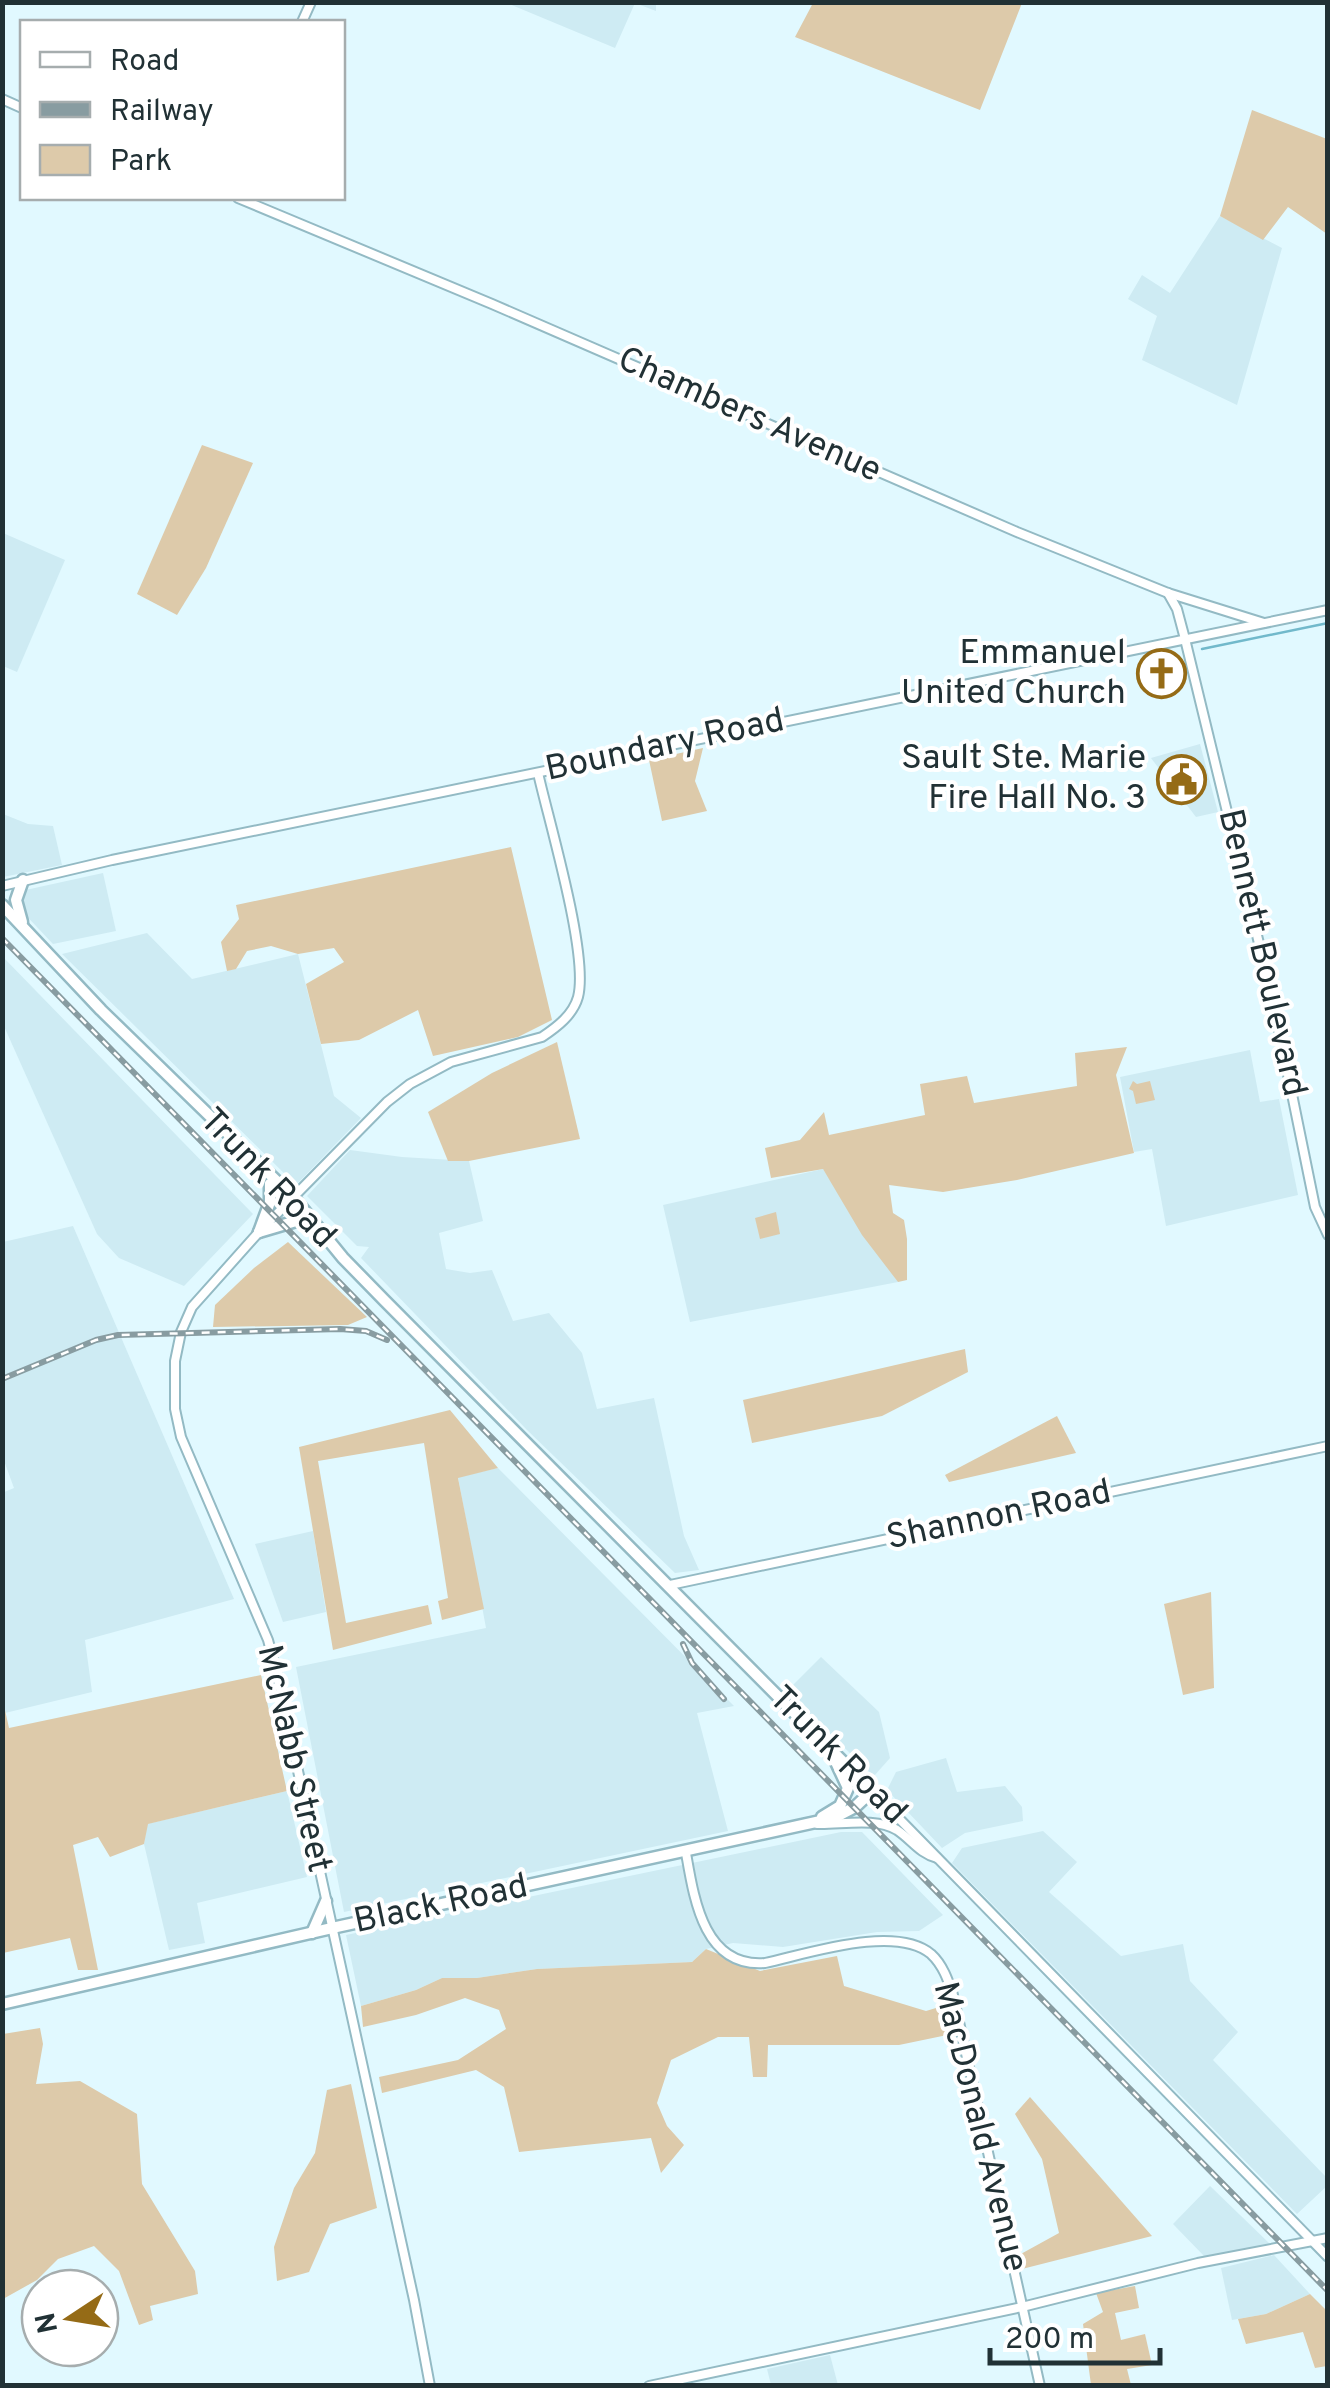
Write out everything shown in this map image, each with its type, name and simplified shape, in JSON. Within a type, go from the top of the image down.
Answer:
[{"type":"highway","points":[[23,880],[16,900],[24,928]]},
{"type":"highway","name":"Trunk Road","points":[[2,905],[525,1444],[872,1791]]},
{"type":"highway","name":"Trunk Road","points":[[191,1100],[216,1131],[291,1200],[303,1220],[344,1258]]},
{"type":"highway","points":[[258,1232],[270,1202],[269,1183]]},
{"type":"highway","points":[[258,1232],[303,1220]]},
{"type":"highway","points":[[807,1723],[840,1766],[848,1788],[840,1806],[807,1824]]},
{"type":"highway","name":"Black Road","points":[[2,2004],[807,1824],[844,1814],[872,1791]]},
{"type":"highway","points":[[312,1933],[326,1901]]},
{"type":"main road","name":"Chambers Avenue","points":[[243,200],[1016,532],[1168,593],[1264,623]]},
{"type":"main road","name":"Bennett Boulevard","points":[[1168,593],[1185,639],[1269,982],[1314,1200],[1328,1236]]},
{"type":"main road","name":"Boundary Road","points":[[2,886],[1328,610]]},
{"type":"main road","name":"McNabb Street","points":[[430,2386],[268,1640],[181,1437],[173,1384],[181,1332],[202,1292],[368,1121],[410,1084],[450,1062],[542,1037],[555,1029],[574,1007],[580,968],[538,774]]},
{"type":"main road","name":"Shannon Road","points":[[670,1585],[1328,1446]]},
{"type":"main road","name":"Trunk Road","points":[[872,1791],[1328,2257]]},
{"type":"main road","points":[[807,1824],[885,1825],[924,1854],[939,1858]]},
{"type":"main road","name":"MacDonald Avenue","points":[[686,1853],[704,1926],[716,1946],[734,1959],[748,1964],[765,1963],[890,1940],[911,1944],[935,1958],[945,1972],[1040,2386]]},
{"type":"main road","points":[[649,2386],[1022,2307],[1198,2263],[1328,2238]]},
{"type":"shaded area","points":[[507,3],[635,3],[615,48]]},
{"type":"shaded area","points":[[635,3],[656,3],[656,11]]},
{"type":"shaded area","points":[[1220,216],[1282,248],[1237,405],[1142,360],[1157,316],[1128,299],[1142,275],[1170,293]]},
{"type":"shaded area","points":[[3,533],[65,560],[17,672],[3,666]]},
{"type":"shaded area","points":[[1200,744],[1218,812],[1196,817],[1151,758]]},
{"type":"shaded area","points":[[3,814],[28,824],[53,826],[62,865],[3,877]]},
{"type":"shaded area","points":[[103,873],[116,931],[53,944],[19,908],[21,891]]},
{"type":"shaded area","points":[[147,933],[192,979],[298,954],[334,1096],[361,1118],[296,1185],[62,954]]},
{"type":"shaded area","points":[[2,956],[253,1214],[184,1286],[119,1258],[97,1234],[3,1024]]},
{"type":"shaded area","points":[[1250,1050],[1260,1102],[1279,1099],[1298,1195],[1166,1226],[1152,1149],[1134,1152],[1120,1077]]},
{"type":"shaded area","points":[[350,1150],[469,1161],[483,1221],[439,1233],[446,1269],[470,1273],[492,1270],[513,1321],[549,1313],[582,1353],[597,1409],[654,1398],[684,1536],[699,1570],[675,1573],[527,1430],[361,1258],[369,1247],[357,1246],[307,1196]]},
{"type":"shaded area","points":[[823,1169],[898,1282],[690,1322],[663,1205]]},
{"type":"shaded area","points":[[73,1226],[234,1599],[85,1640],[92,1692],[5,1713],[2,1493],[14,1488],[3,1458],[3,1242]]},
{"type":"shaded area","points":[[498,1468],[734,1706],[697,1713],[728,1831],[344,1912],[296,1667],[486,1628],[458,1477]]},
{"type":"shaded area","points":[[313,1531],[326,1612],[283,1622],[255,1544]]},
{"type":"shaded area","points":[[821,1657],[879,1712],[890,1758],[874,1776],[786,1692]]},
{"type":"shaded area","points":[[946,1758],[957,1792],[1005,1786],[1022,1807],[1023,1821],[965,1833],[942,1848],[887,1790],[896,1772]]},
{"type":"shaded area","points":[[287,1791],[307,1877],[197,1903],[205,1943],[169,1950],[144,1844],[147,1824]]},
{"type":"shaded area","points":[[1043,1831],[1077,1862],[1049,1892],[1121,1956],[1183,1944],[1190,1981],[1238,2032],[1213,2060],[1327,2178],[1327,2186],[1297,2214],[952,1863],[962,1848]]},
{"type":"shaded area","points":[[841,1832],[862,1832],[943,1915],[919,1931],[877,1932],[783,1947],[733,1943],[706,1949],[692,1962],[442,1978],[361,2006],[346,1935]]},
{"type":"shaded area","points":[[1210,2186],[1270,2244],[1206,2258],[1173,2224]]},
{"type":"shaded area","points":[[1274,2255],[1310,2294],[1266,2314],[1232,2320],[1221,2268]]},
{"type":"shaded area","points":[[830,2355],[838,2385],[771,2385],[767,2369]]},
{"type":"green space","points":[[813,2],[1022,3],[980,110],[795,37]]},
{"type":"green space","points":[[1252,110],[1327,139],[1327,234],[1288,207],[1263,240],[1220,216]]},
{"type":"green space","points":[[202,445],[253,463],[206,568],[177,615],[137,594]]},
{"type":"green space","points":[[703,748],[695,781],[707,811],[662,821],[649,760]]},
{"type":"green space","points":[[511,847],[552,1020],[518,1037],[433,1056],[418,1010],[359,1040],[321,1044],[306,984],[344,962],[334,948],[298,954],[271,946],[247,951],[236,969],[227,971],[221,942],[239,919],[236,905]]},
{"type":"green space","points":[[557,1042],[580,1139],[469,1161],[448,1161],[428,1112],[492,1073]]},
{"type":"green space","points":[[1127,1047],[1116,1075],[1134,1153],[1017,1180],[943,1192],[889,1185],[893,1213],[904,1220],[907,1280],[898,1282],[862,1235],[823,1169],[771,1178],[765,1148],[800,1140],[824,1112],[829,1135],[925,1115],[920,1084],[967,1076],[974,1103],[1077,1086],[1075,1053]]},
{"type":"green space","points":[[1133,1081],[1150,1081],[1155,1100],[1136,1104],[1129,1089]]},
{"type":"green space","points":[[776,1212],[780,1234],[760,1239],[755,1218]]},
{"type":"green space","points":[[288,1242],[367,1317],[348,1325],[213,1327],[215,1305]]},
{"type":"green space","points":[[965,1349],[968,1372],[882,1416],[752,1443],[743,1400]]},
{"type":"green space","points":[[450,1410],[498,1468],[458,1478],[484,1609],[442,1620],[438,1601],[448,1598],[424,1443],[318,1461],[346,1623],[428,1605],[432,1624],[333,1650],[299,1447]]},
{"type":"green space","points":[[1057,1416],[1076,1453],[949,1482],[945,1475]]},
{"type":"green space","points":[[1211,1592],[1214,1688],[1183,1695],[1164,1604]]},
{"type":"green space","points":[[261,1675],[287,1791],[148,1824],[144,1844],[110,1857],[98,1837],[73,1845],[98,1970],[78,1970],[70,1938],[3,1953],[3,1701],[9,1728]]},
{"type":"green space","points":[[706,1949],[760,1971],[837,1956],[844,1986],[926,2011],[946,2005],[952,2034],[899,2045],[768,2045],[767,2077],[753,2077],[749,2037],[718,2037],[671,2060],[657,2103],[667,2126],[684,2145],[661,2173],[651,2138],[519,2152],[504,2087],[476,2070],[382,2093],[379,2077],[458,2060],[506,2029],[499,2010],[465,1998],[363,2027],[361,2006],[442,1978],[692,1962]]},
{"type":"green space","points":[[40,2028],[43,2044],[36,2084],[80,2081],[137,2114],[142,2184],[195,2271],[198,2294],[150,2306],[153,2320],[139,2325],[120,2268],[94,2246],[58,2259],[49,2268],[20,2268],[20,2290],[3,2299],[3,2034]]},
{"type":"green space","points":[[351,2084],[377,2208],[330,2224],[309,2272],[277,2281],[274,2247],[294,2188],[315,2153],[327,2090]]},
{"type":"green space","points":[[1030,2097],[1152,2236],[1022,2269],[1019,2255],[1059,2233],[1042,2159],[1015,2114]]},
{"type":"green space","points":[[1135,2286],[1139,2308],[1115,2313],[1121,2340],[1145,2334],[1152,2365],[1127,2369],[1131,2385],[1091,2385],[1083,2324],[1103,2312],[1096,2293]]},
{"type":"green space","points":[[1310,2294],[1327,2311],[1327,2366],[1315,2368],[1303,2332],[1246,2344],[1238,2319],[1266,2314]]},
{"type":"waterway","points":[[1202,649],[1328,623]]},
{"type":"railway","points":[[2,938],[1328,2291]]},
{"type":"railway","points":[[2,1379],[96,1340],[118,1335],[340,1329],[366,1331],[387,1340]]},
{"type":"railway","points":[[683,1644],[692,1663],[724,1699]]},
{"type":"place","name":"Emmanuel United Church","points":[[1161,674]]},
{"type":"place","name":"Sault Ste. Marie Fire Hall No. 3","points":[[1181,779]]}]
